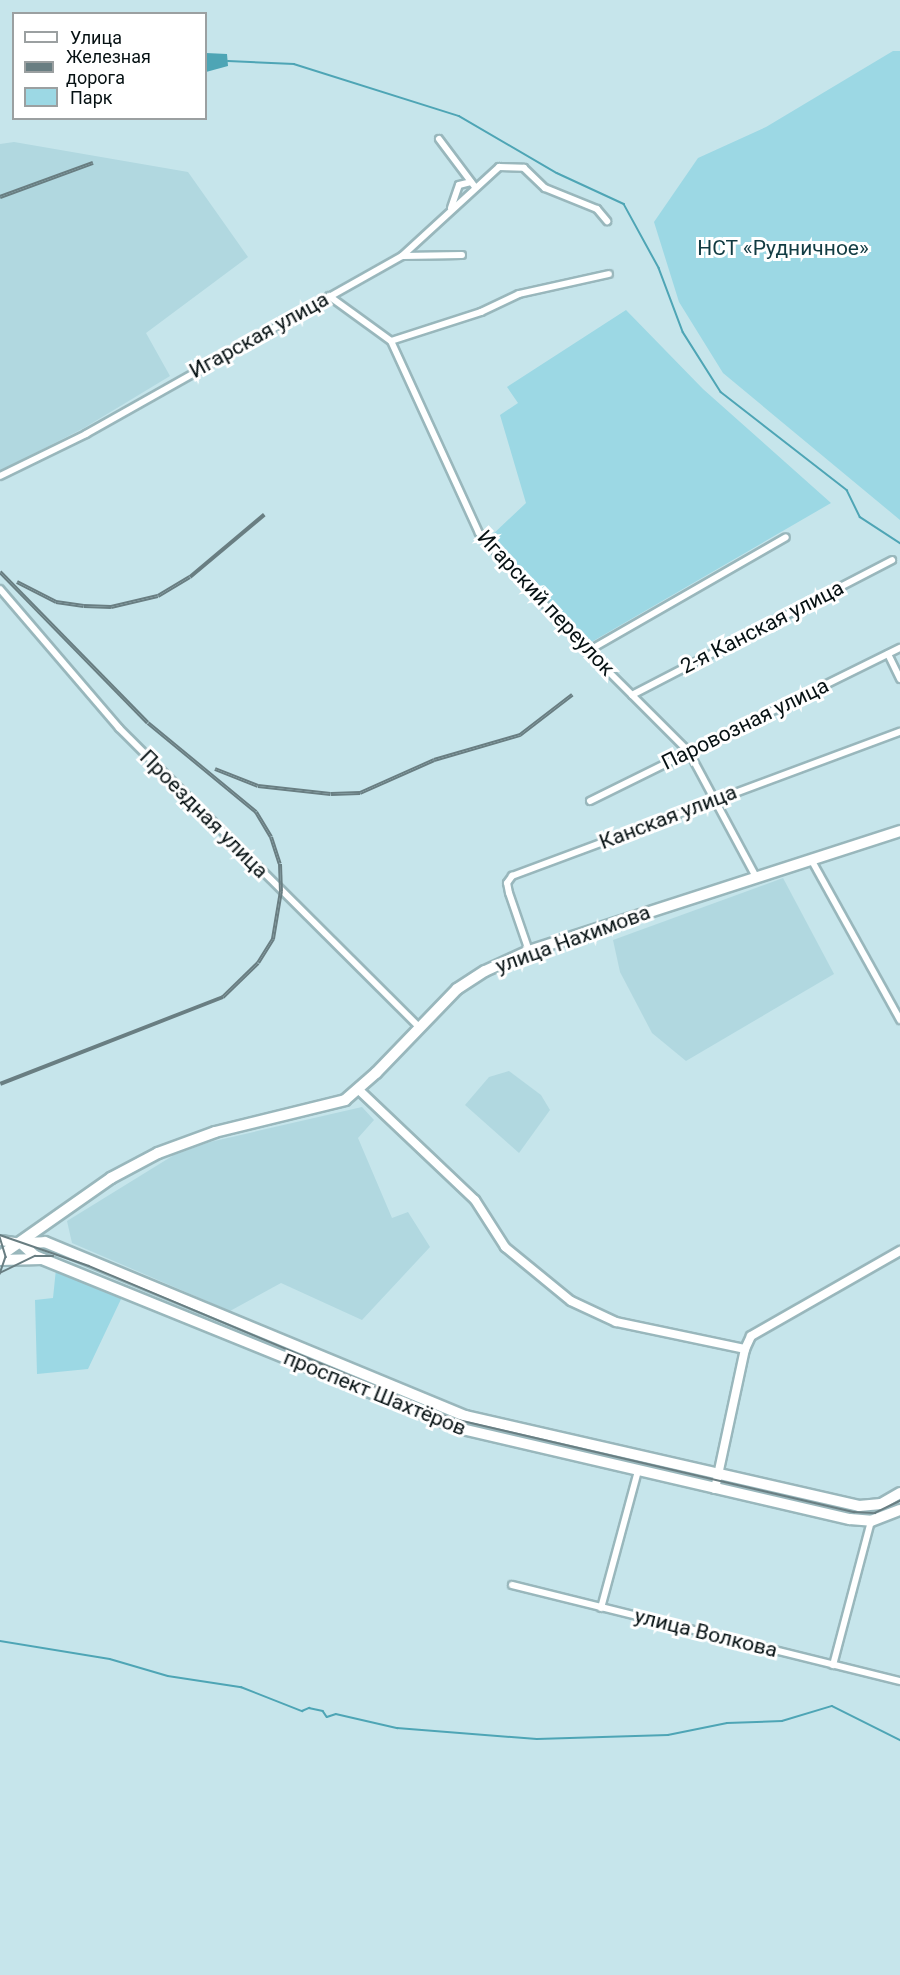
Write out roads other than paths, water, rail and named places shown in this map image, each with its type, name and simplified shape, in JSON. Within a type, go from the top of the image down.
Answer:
[{"type":"main road","name":"улица Нахимова","points":[[1,1260],[111,1178],[180,1143],[345,1100],[359,1090],[468,981],[529,951],[900,831]]},
{"type":"main road","points":[[0,1240],[20,1244],[43,1259]]},
{"type":"main road","name":"проспект Шахтёров","points":[[20,1244],[45,1242],[441,1408],[718,1475],[859,1506],[881,1504],[900,1493]]},
{"type":"main road","name":"проспект Шахтёров","points":[[1,1260],[43,1259],[437,1421],[715,1489],[871,1521]]},
{"type":"main road","points":[[871,1521],[899,1511]]},
{"type":"street","points":[[439,139],[473,185]]},
{"type":"street","name":"Игарская улица","points":[[0,476],[86,434],[402,256],[473,185],[499,167],[524,168],[545,188],[592,206],[607,221]]},
{"type":"street","points":[[451,209],[459,185],[473,185]]},
{"type":"street","points":[[402,256],[462,255]]},
{"type":"street","points":[[391,341],[481,312],[519,294],[609,274]]},
{"type":"street","name":"Игарский переулок","points":[[329,296],[391,341],[479,533],[588,651],[688,752],[717,798],[756,877]]},
{"type":"street","points":[[588,651],[786,537]]},
{"type":"street","name":"2-я Канская улица","points":[[632,695],[892,560]]},
{"type":"street","name":"Проездная улица","points":[[0,589],[119,728],[420,1028]]},
{"type":"street","name":"Паровозная улица","points":[[590,801],[900,648]]},
{"type":"street","points":[[888,654],[900,679]]},
{"type":"street","name":"Канская улица","points":[[529,951],[509,892],[507,883],[512,876],[900,732]]},
{"type":"street","points":[[812,861],[900,1020]]},
{"type":"street","points":[[359,1090],[476,1200],[505,1247],[571,1301],[616,1322],[745,1348]]},
{"type":"street","points":[[715,1489],[745,1348],[751,1336],[900,1251]]},
{"type":"street","points":[[601,1608],[638,1471]]},
{"type":"street","points":[[833,1665],[871,1521]]},
{"type":"street","name":"улица Волкова","points":[[512,1585],[900,1682]]},
{"type":"waterway","points":[[228,61],[294,64],[459,116],[557,173],[624,204],[659,268],[683,332],[721,392],[847,490],[860,517],[900,543]]},
{"type":"waterway","points":[[0,1641],[110,1659],[168,1676],[241,1687],[302,1711],[309,1708],[323,1711],[327,1717],[336,1714],[397,1728],[537,1739],[668,1735],[727,1723],[782,1721],[832,1706],[900,1740]]},
{"type":"tram line","points":[[0,1235],[89,1266],[450,1418],[854,1512],[875,1513],[900,1501]]},
{"type":"tram line","points":[[0,1237],[6,1257],[0,1274]]},
{"type":"tram line","points":[[0,1273],[35,1256],[53,1256]]},
{"type":"railway","points":[[0,197],[93,163]]},
{"type":"railway","points":[[17,582],[56,602],[84,606],[111,607],[158,596],[190,577],[264,515]]},
{"type":"railway","points":[[0,572],[148,723],[256,812],[271,837],[280,864],[281,891],[273,939],[258,963],[223,997],[0,1084]]},
{"type":"railway","points":[[215,769],[258,786],[331,794],[360,793],[434,760],[520,735],[572,695]]},
{"type":"park label","name":"НСТ «Рудничное»","points":[[783,248]]}]
